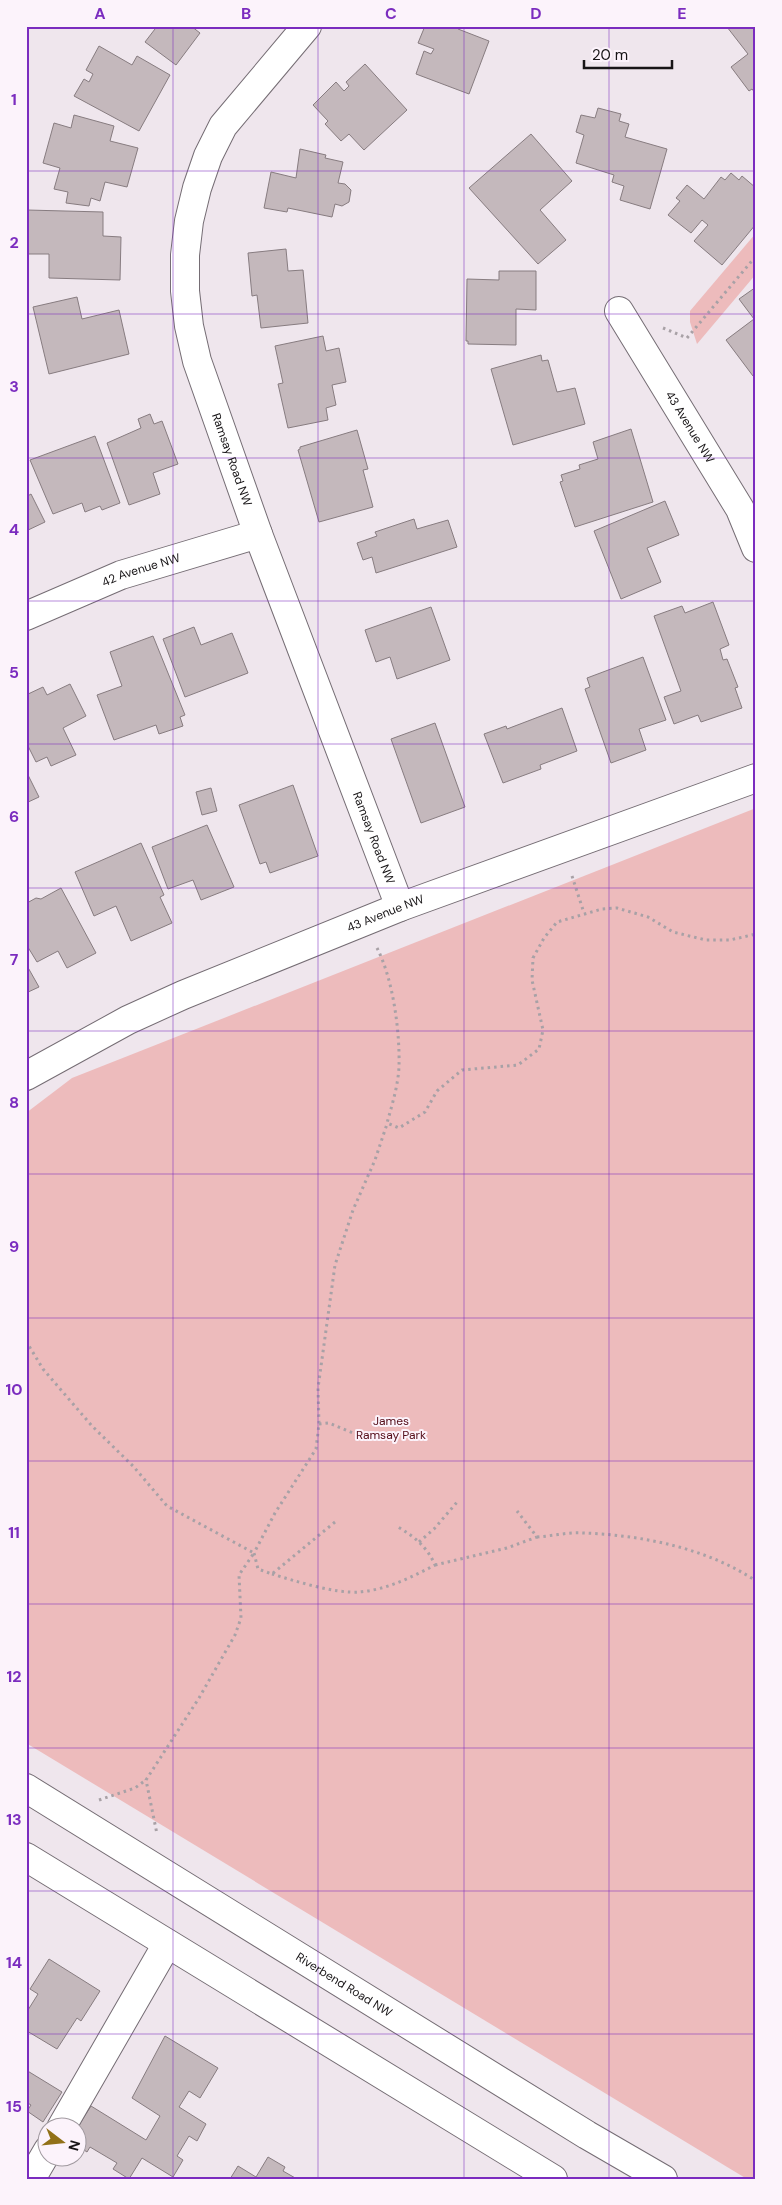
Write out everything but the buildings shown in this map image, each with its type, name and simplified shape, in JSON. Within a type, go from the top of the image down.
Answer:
[{"type":"street","name":"Ramsay Road NW","points":[[307,26],[222,126],[208,156],[197,188],[190,222],[185,255],[185,291],[197,361],[258,534],[400,907]]},
{"type":"street","name":"43 Avenue NW","points":[[619,310],[740,509],[756,548]]},
{"type":"street","name":"42 Avenue NW","points":[[26,616],[121,575],[258,534]]},
{"type":"street","name":"43 Avenue NW","points":[[26,1076],[121,1024],[184,995],[400,907],[756,778]]},
{"type":"street","name":"Riverbend Road NW","points":[[26,1788],[587,2135],[664,2179]]},
{"type":"street","points":[[26,1857],[540,2175]]},
{"type":"street","points":[[67,2118],[167,1944]]},
{"type":"path","points":[[662,328],[687,338],[756,256]]},
{"type":"path","points":[[563,848],[584,913]]},
{"type":"path","points":[[387,1123],[399,1128],[424,1112],[437,1091],[462,1070],[518,1065],[539,1050],[543,1030],[532,980],[533,958],[544,938],[557,922],[584,913],[617,908],[648,917],[673,932],[706,940],[730,940],[756,934]]},
{"type":"path","points":[[64,1812],[135,1788],[146,1780],[200,1698],[235,1634],[241,1618],[239,1575],[254,1553],[275,1513],[316,1449],[319,1424],[318,1388],[335,1265],[353,1210],[375,1160],[387,1123],[396,1092],[399,1067],[392,996],[385,964],[364,923]]},
{"type":"path","points":[[26,1341],[43,1369],[92,1426],[133,1466],[167,1506],[254,1553],[258,1569],[272,1574],[317,1587],[358,1592],[405,1580],[435,1565],[507,1548],[537,1537],[581,1533],[638,1538],[697,1552],[746,1574],[756,1581]]},
{"type":"path","points":[[319,1424],[328,1423],[353,1432]]},
{"type":"path","points":[[419,1542],[434,1529],[458,1500]]},
{"type":"path","points":[[517,1511],[537,1537]]},
{"type":"path","points":[[272,1574],[335,1522]]},
{"type":"path","points":[[398,1527],[428,1550],[435,1565]]},
{"type":"path","points":[[146,1780],[156,1826],[162,1871]]},
{"type":"green space","points":[[756,233],[756,274],[697,344],[690,322],[690,311]]},
{"type":"green space","name":"James Ramsay Park","points":[[756,808],[756,2179],[747,2179],[26,1743],[26,1113],[72,1078]]}]
